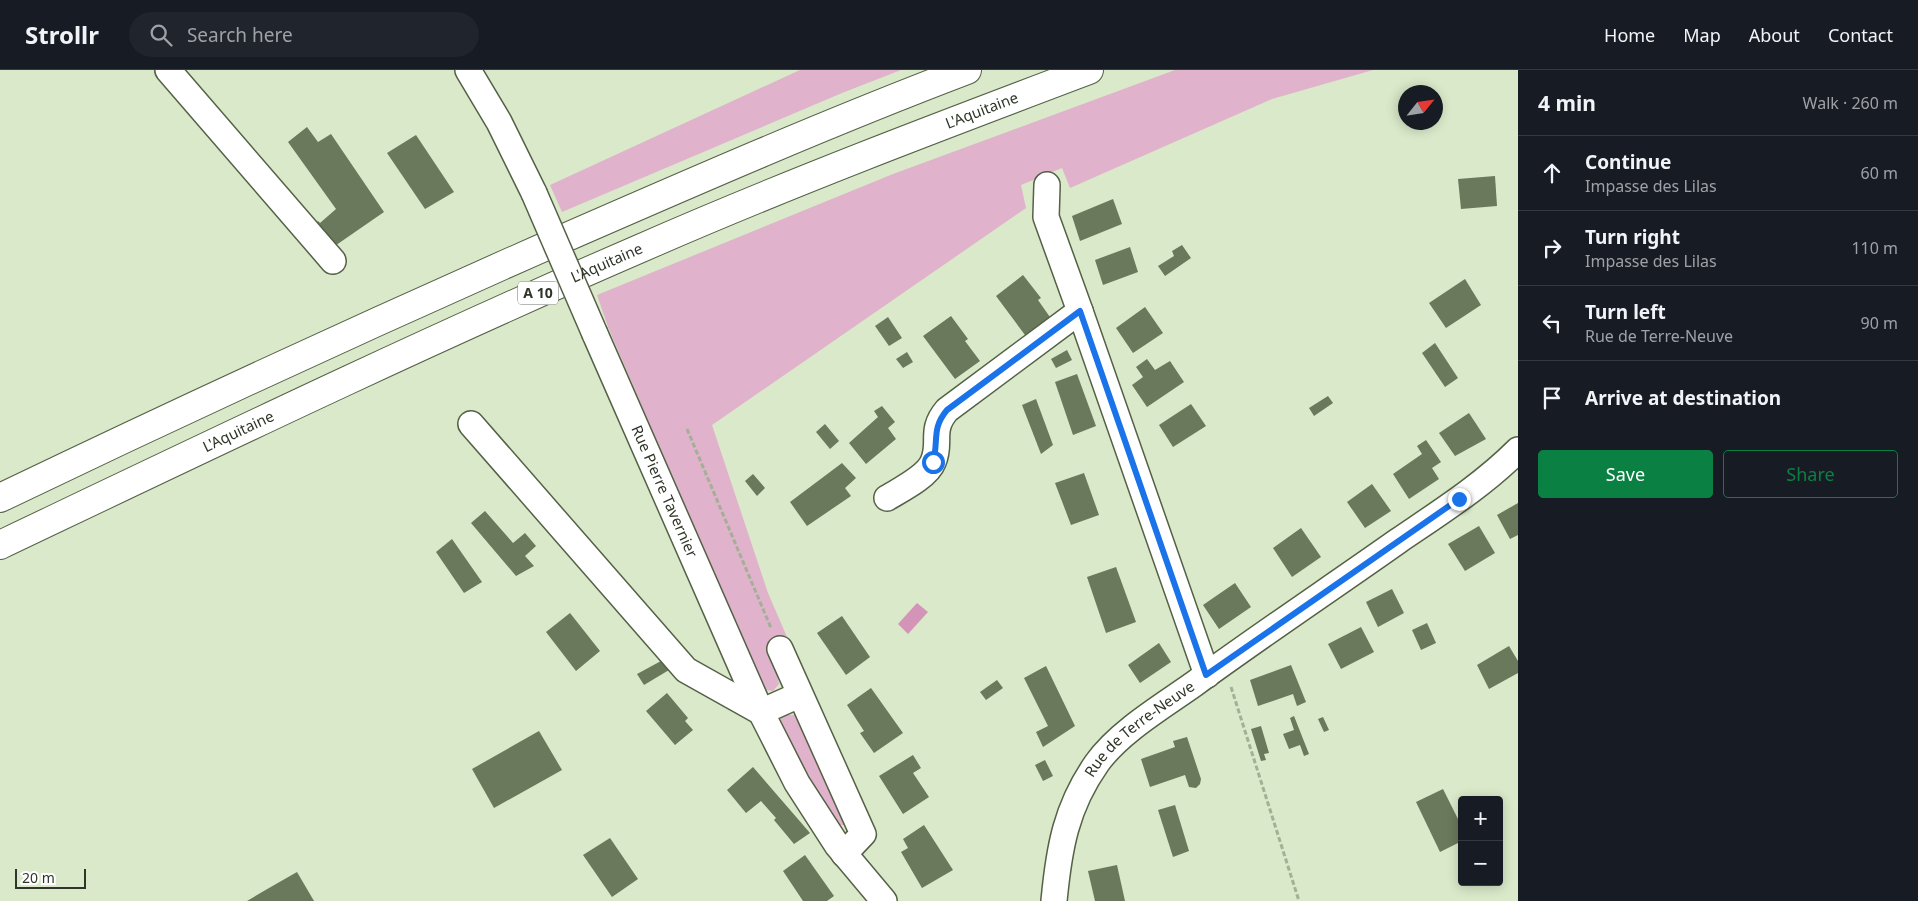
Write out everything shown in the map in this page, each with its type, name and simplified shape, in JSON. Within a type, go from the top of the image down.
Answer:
[{"type":"highway","name":"A 10","points":[[0,498],[284,364],[497,268],[800,137],[967,70]]},
{"type":"highway","name":"L'Aquitaine","points":[[0,545],[381,365],[642,248],[817,175],[1089,70]]},
{"type":"street","points":[[168,70],[333,261]]},
{"type":"street","name":"Rue Pierre Tavernier","points":[[468,70],[499,122],[534,193],[761,712],[797,783],[837,845],[884,901]]},
{"type":"street","points":[[1047,185],[1046,217],[1214,670]]},
{"type":"street","points":[[887,498],[927,472],[933,462],[936,451],[936,428],[940,418],[947,410],[1080,311]]},
{"type":"street","points":[[471,424],[686,670],[761,712],[799,695]]},
{"type":"street","name":"Rue de Terre-Neuve","points":[[1054,901],[1057,870],[1065,827],[1080,792],[1098,761],[1121,737],[1459,499],[1491,475],[1518,450]]},
{"type":"street","points":[[780,650],[863,834],[844,854]]},
{"type":"path","points":[[687,429],[780,650]]},
{"type":"path","points":[[1214,670],[1232,689],[1299,901]]},
{"type":"shaded area","points":[[800,70],[901,70],[842,93],[562,212],[550,185]]},
{"type":"shaded area","points":[[1175,70],[1373,70],[1272,99],[1070,188],[1062,168],[1021,185],[1026,208],[712,425],[768,593],[787,637],[770,648],[779,684],[773,691],[765,690],[756,673],[608,327],[597,295],[893,174]]},
{"type":"shaded area","points":[[917,603],[928,612],[908,634],[898,624]]},
{"type":"shaded area","points":[[786,715],[796,715],[802,726],[846,825],[840,825],[806,775],[780,726],[781,718]]},
{"type":"building","points":[[307,127],[318,142],[331,134],[384,212],[329,250],[310,228],[318,221],[320,223],[336,209],[288,142]]},
{"type":"building","points":[[416,135],[454,192],[425,209],[387,153]]},
{"type":"building","points":[[1495,176],[1497,206],[1461,209],[1458,179]]},
{"type":"building","points":[[1113,199],[1122,224],[1080,241],[1072,216]]},
{"type":"building","points":[[1182,245],[1191,258],[1165,276],[1158,266],[1174,256],[1172,251]]},
{"type":"building","points":[[1130,247],[1138,272],[1103,285],[1095,260]]},
{"type":"building","points":[[1023,275],[1041,298],[1038,300],[1052,320],[1028,339],[996,296]]},
{"type":"building","points":[[1465,279],[1481,305],[1446,328],[1429,303]]},
{"type":"building","points":[[1145,307],[1163,333],[1133,353],[1116,328]]},
{"type":"building","points":[[951,316],[968,339],[965,341],[980,361],[955,379],[923,336]]},
{"type":"building","points":[[888,317],[902,338],[889,346],[875,326]]},
{"type":"building","points":[[1435,343],[1458,378],[1445,387],[1422,353]]},
{"type":"building","points":[[1067,350],[1072,360],[1056,368],[1051,359]]},
{"type":"building","points":[[907,352],[913,362],[903,368],[896,359]]},
{"type":"building","points":[[1147,359],[1155,370],[1170,361],[1184,382],[1147,407],[1132,385],[1143,377],[1136,367]]},
{"type":"building","points":[[1077,374],[1096,426],[1073,435],[1055,382]]},
{"type":"building","points":[[1328,396],[1333,403],[1314,416],[1309,408]]},
{"type":"building","points":[[1036,399],[1053,445],[1041,454],[1022,405]]},
{"type":"building","points":[[1191,404],[1206,426],[1173,447],[1159,425]]},
{"type":"building","points":[[882,406],[895,422],[888,428],[896,439],[866,464],[849,443],[878,417],[874,411]]},
{"type":"building","points":[[1469,413],[1486,439],[1455,456],[1439,433]]},
{"type":"building","points":[[825,424],[839,441],[830,449],[816,432]]},
{"type":"building","points":[[1426,440],[1441,462],[1432,468],[1439,479],[1409,499],[1393,474],[1422,454],[1417,446]]},
{"type":"building","points":[[842,463],[856,478],[845,488],[851,496],[807,526],[790,502]]},
{"type":"building","points":[[1084,473],[1099,515],[1071,525],[1055,483]]},
{"type":"building","points":[[753,474],[765,488],[757,496],[745,481]]},
{"type":"building","points":[[1372,484],[1391,511],[1365,528],[1347,502]]},
{"type":"building","points":[[1518,503],[1518,535],[1510,539],[1497,515]]},
{"type":"building","points":[[485,511],[513,543],[525,533],[536,546],[525,556],[534,566],[516,576],[471,523]]},
{"type":"building","points":[[1479,526],[1495,553],[1465,571],[1448,544]]},
{"type":"building","points":[[1301,528],[1321,557],[1292,577],[1273,548]]},
{"type":"building","points":[[452,539],[482,582],[464,593],[436,552]]},
{"type":"building","points":[[1116,567],[1136,622],[1106,633],[1087,577]]},
{"type":"building","points":[[1235,583],[1251,607],[1219,629],[1203,605]]},
{"type":"building","points":[[1392,589],[1404,613],[1378,627],[1366,602]]},
{"type":"building","points":[[570,613],[600,651],[576,671],[546,632]]},
{"type":"building","points":[[842,616],[870,657],[846,675],[817,633]]},
{"type":"building","points":[[1427,623],[1436,643],[1421,650],[1412,630]]},
{"type":"building","points":[[1361,627],[1374,652],[1341,669],[1328,644]]},
{"type":"building","points":[[1159,643],[1171,662],[1140,683],[1128,665]]},
{"type":"building","points":[[1509,646],[1518,661],[1518,673],[1489,689],[1477,665]]},
{"type":"building","points":[[661,661],[669,670],[644,685],[637,674]]},
{"type":"building","points":[[1291,665],[1306,702],[1297,706],[1293,694],[1258,706],[1250,680]]},
{"type":"building","points":[[1046,666],[1075,726],[1043,747],[1036,732],[1048,726],[1024,678]]},
{"type":"building","points":[[997,680],[1003,688],[986,700],[980,692]]},
{"type":"building","points":[[871,688],[903,733],[874,753],[860,733],[864,731],[847,705]]},
{"type":"building","points":[[667,693],[688,718],[685,721],[693,730],[675,745],[646,711]]},
{"type":"building","points":[[1294,716],[1309,754],[1304,756],[1300,745],[1289,749],[1283,734],[1294,730],[1290,718]]},
{"type":"building","points":[[1323,717],[1329,730],[1324,732],[1318,719]]},
{"type":"building","points":[[1261,726],[1269,753],[1264,754],[1266,760],[1261,761],[1251,729]]},
{"type":"building","points":[[539,731],[562,770],[494,808],[472,769]]},
{"type":"building","points":[[1187,737],[1201,779],[1200,784],[1196,788],[1189,787],[1185,775],[1150,787],[1141,759],[1175,747],[1173,741]]},
{"type":"building","points":[[913,755],[921,768],[913,773],[929,797],[903,814],[879,776]]},
{"type":"building","points":[[1045,760],[1053,776],[1043,781],[1035,765]]},
{"type":"building","points":[[753,767],[810,833],[794,844],[774,820],[776,818],[761,801],[746,813],[727,790]]},
{"type":"building","points":[[1443,789],[1458,819],[1458,843],[1440,852],[1416,802]]},
{"type":"building","points":[[1175,805],[1189,851],[1173,857],[1158,810]]},
{"type":"building","points":[[924,825],[953,870],[922,888],[901,852],[908,848],[903,839]]},
{"type":"building","points":[[610,838],[638,879],[612,897],[583,855]]},
{"type":"building","points":[[805,855],[834,896],[827,901],[803,901],[783,871]]},
{"type":"building","points":[[1117,865],[1125,901],[1095,901],[1088,871]]},
{"type":"building","points":[[297,872],[314,901],[247,901],[269,888]]},
{"type":"route","points":[[933,462],[936,451],[936,428],[940,418],[947,410],[1080,311],[1206,675],[1459,499]]}]
